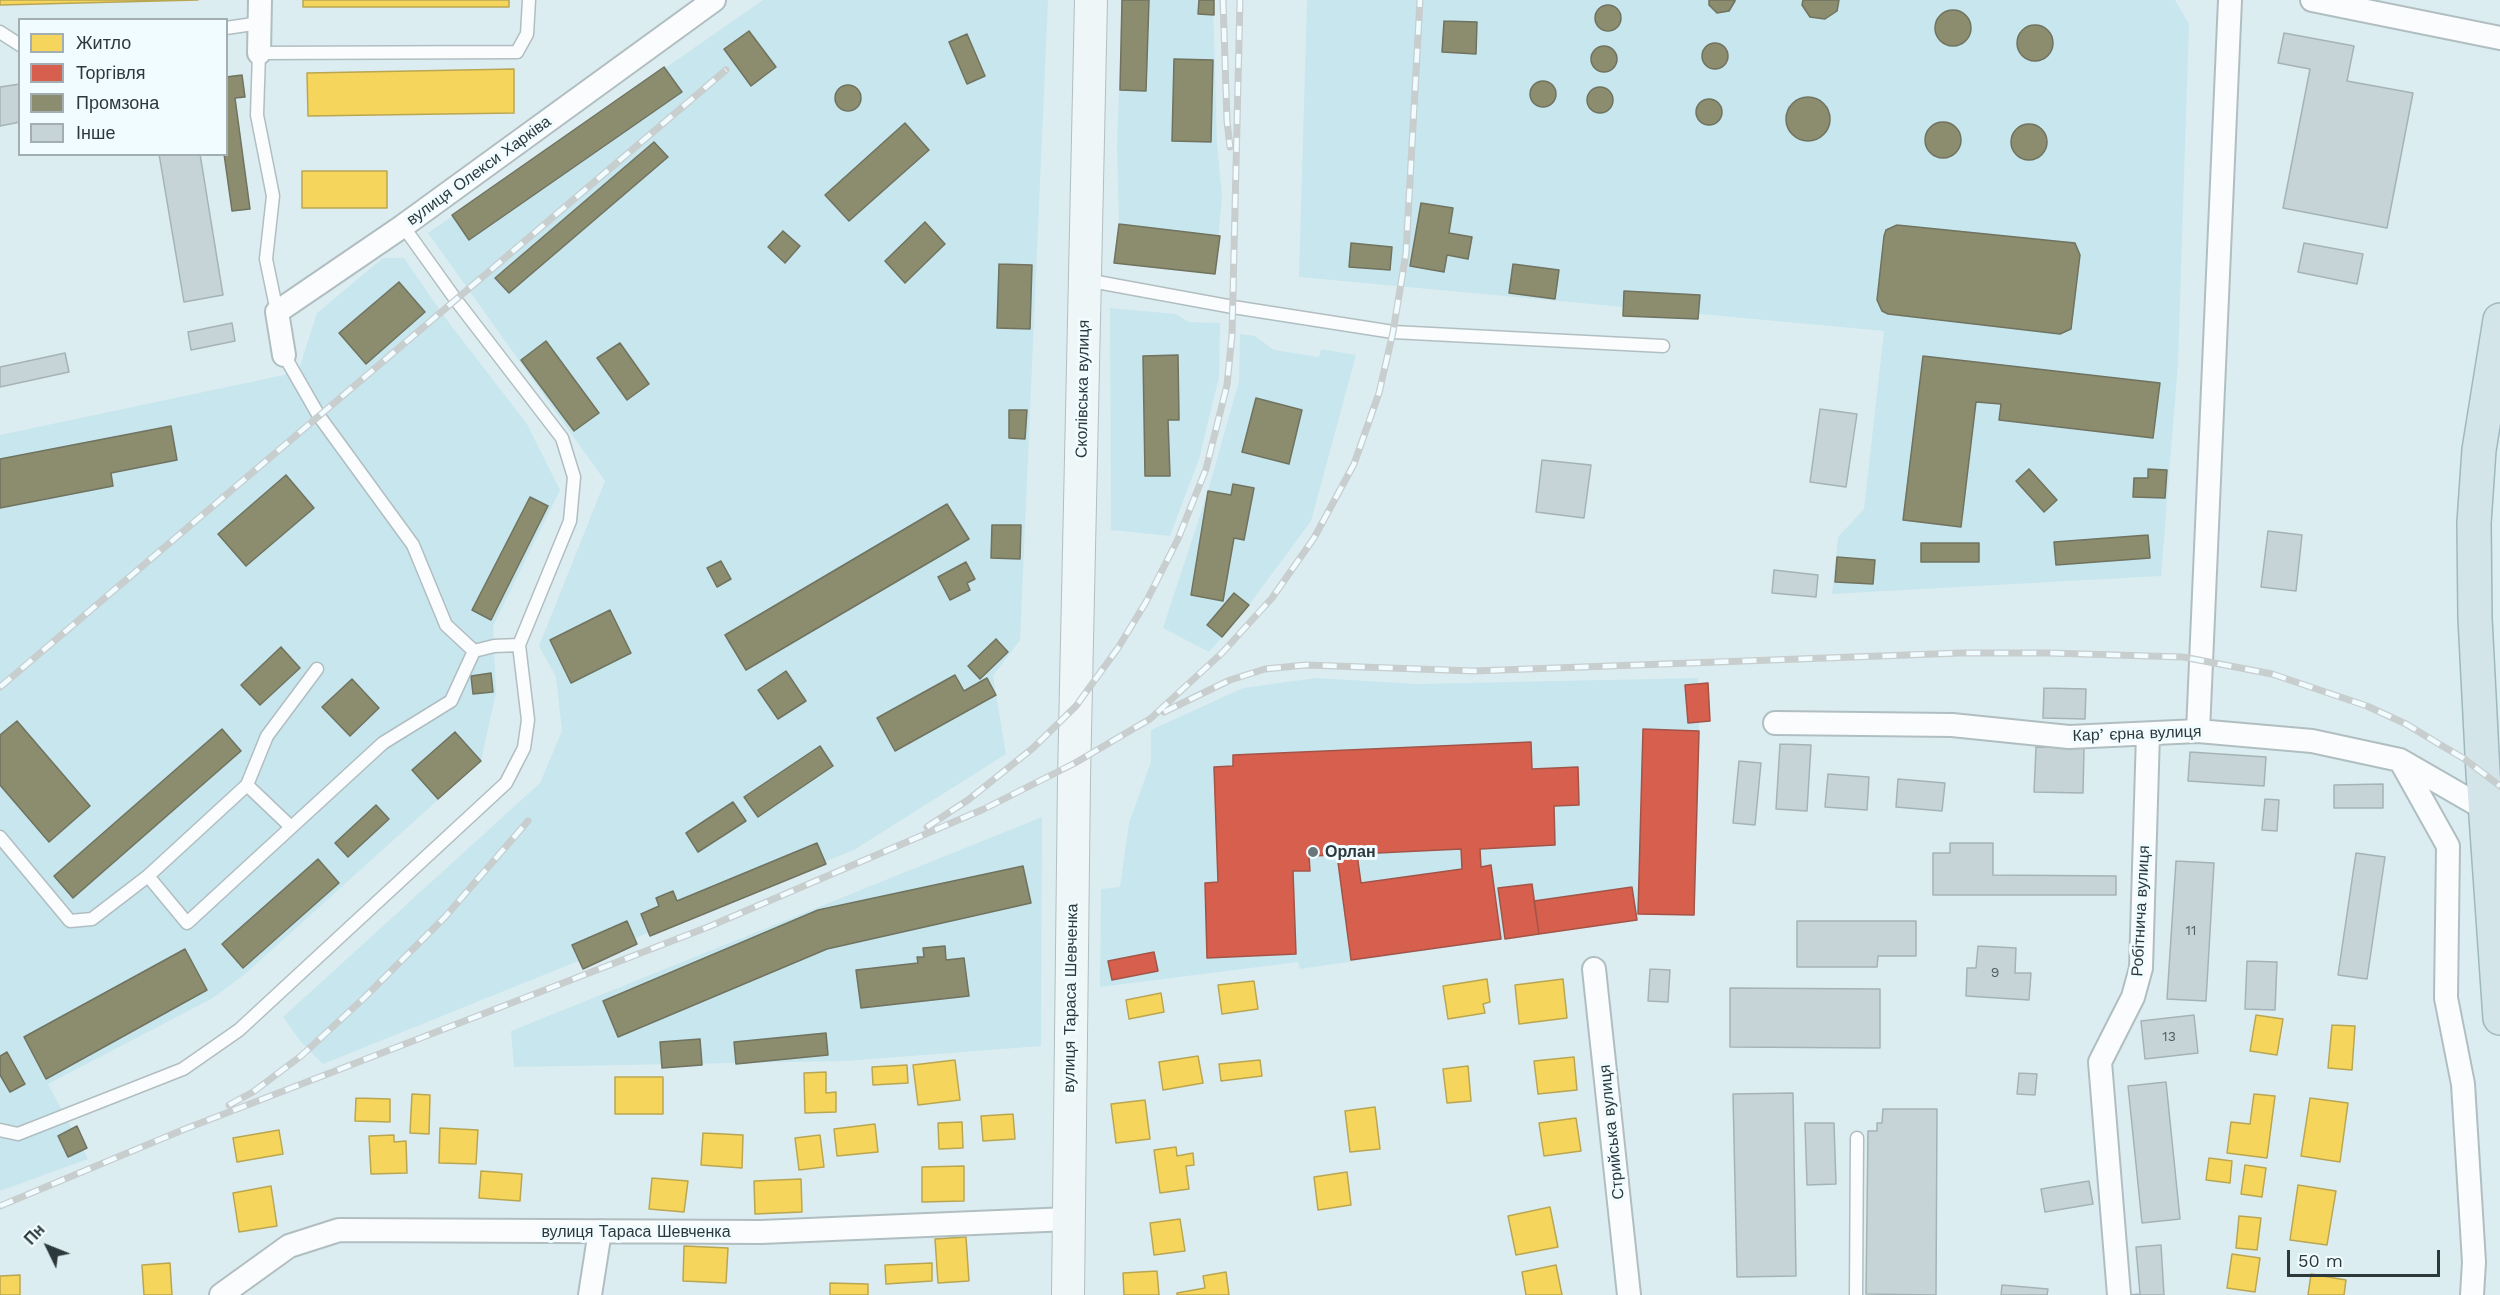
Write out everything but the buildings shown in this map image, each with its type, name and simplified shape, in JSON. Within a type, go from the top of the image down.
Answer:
[{"type":"highway","points":[[2500,320],[2493,351],[2479,450],[2474,523],[2475,618],[2485,808],[2500,1018]]},
{"type":"street","points":[[259,53],[260,0]]},
{"type":"street","name":"вулиця Олекси Харківа","points":[[277,312],[403,226],[714,0]]},
{"type":"street","name":"Сколівська вулиця","points":[[1074,778],[1091,0]]},
{"type":"street","points":[[2198,731],[2230,0]]},
{"type":"street","points":[[2312,0],[2500,38]]},
{"type":"street","points":[[277,312],[284,355]]},
{"type":"street","name":"Карʼєрна вулиця","points":[[1775,723],[1952,725],[2069,737],[2198,731],[2312,741],[2400,760],[2485,808]]},
{"type":"street","name":"Робітнича вулиця","points":[[2119,1295],[2100,1062],[2133,998],[2141,968],[2148,734]]},
{"type":"street","points":[[2400,760],[2448,846],[2446,998],[2463,1084],[2474,1262],[2472,1295]]},
{"type":"street","name":"вулиця Тараса Шевченка","points":[[1068,1295],[1074,778]]},
{"type":"street","name":"Стрийська вулиця","points":[[1594,969],[1629,1295]]},
{"type":"street","name":"вулиця Тараса Шевченка","points":[[221,1295],[289,1246],[339,1230],[761,1232],[1069,1219]]},
{"type":"street","points":[[590,1295],[600,1232]]},
{"type":"lane","points":[[277,312],[266,259],[273,196],[257,116],[259,53],[517,52],[527,34],[529,0]]},
{"type":"lane","points":[[228,28],[260,23]]},
{"type":"lane","points":[[0,32],[18,44]]},
{"type":"lane","points":[[0,1130],[18,1134],[183,1069],[239,1030],[506,783],[524,748],[528,720],[519,645],[570,521],[574,477],[562,438],[456,300],[403,226]]},
{"type":"lane","points":[[1086,280],[1233,307],[1393,332],[1664,346]]},
{"type":"lane","points":[[284,355],[319,416],[412,545],[446,625],[474,651]]},
{"type":"lane","points":[[474,651],[494,646],[519,645]]},
{"type":"lane","points":[[148,876],[187,923],[382,743],[451,700],[474,651]]},
{"type":"lane","points":[[0,837],[70,921],[92,919],[148,876],[247,785],[267,736],[317,669]]},
{"type":"lane","points":[[247,785],[291,827]]},
{"type":"lane","points":[[1856,1295],[1857,1138]]},
{"type":"shaded area","points":[[763,0],[1048,0],[1020,640],[993,676],[1006,754],[854,850],[323,1064],[301,1042],[283,1017],[540,783],[562,731],[556,677],[539,646],[605,481],[428,233]]},
{"type":"shaded area","points":[[1122,0],[1213,0],[1217,144],[1222,196],[1215,274],[1114,263],[1119,224],[1117,146]]},
{"type":"shaded area","points":[[1307,0],[2175,0],[2189,24],[2178,363],[2161,576],[1832,594],[1838,537],[1864,509],[1884,331],[1299,277]]},
{"type":"shaded area","points":[[383,258],[404,258],[446,319],[527,424],[560,490],[493,626],[496,693],[481,761],[245,974],[213,998],[48,1084],[88,1159],[0,1191],[0,435],[298,372],[317,313]]},
{"type":"shaded area","points":[[1110,308],[1176,314],[1189,322],[1220,323],[1219,377],[1199,459],[1170,536],[1111,530]]},
{"type":"shaded area","points":[[1240,334],[1255,336],[1274,350],[1319,357],[1321,349],[1356,355],[1311,521],[1249,605],[1209,652],[1163,628],[1208,491],[1239,381]]},
{"type":"shaded area","points":[[1316,678],[1417,684],[1698,678],[1699,731],[1694,915],[1638,914],[1637,920],[1300,969],[1298,962],[1100,987],[1101,889],[1120,887],[1129,823],[1151,762],[1151,730],[1243,688]]},
{"type":"shaded area","points":[[1042,817],[1041,1046],[846,1061],[514,1067],[511,1031]]},
{"type":"railway","points":[[1223,0],[1230,147]]},
{"type":"railway","points":[[927,827],[968,800],[1033,748],[1076,706],[1118,648],[1146,602],[1178,539],[1206,469],[1227,385],[1232,335],[1240,0]]},
{"type":"railway","points":[[0,1206],[185,1129],[708,927],[984,809],[1075,763],[1150,719],[1222,653],[1272,598],[1314,538],[1354,464],[1379,393],[1393,332],[1406,253],[1420,0]]},
{"type":"railway","points":[[0,687],[726,70]]},
{"type":"railway","points":[[1164,712],[1230,680],[1265,669],[1306,665],[1474,671],[1961,653],[2183,657],[2272,674],[2367,706],[2406,724],[2463,758],[2500,786]]},
{"type":"railway","points":[[229,1105],[253,1092],[301,1056],[363,999],[445,917],[528,821]]},
{"type":"place","name":"Орлан","points":[[1313,852]]}]
